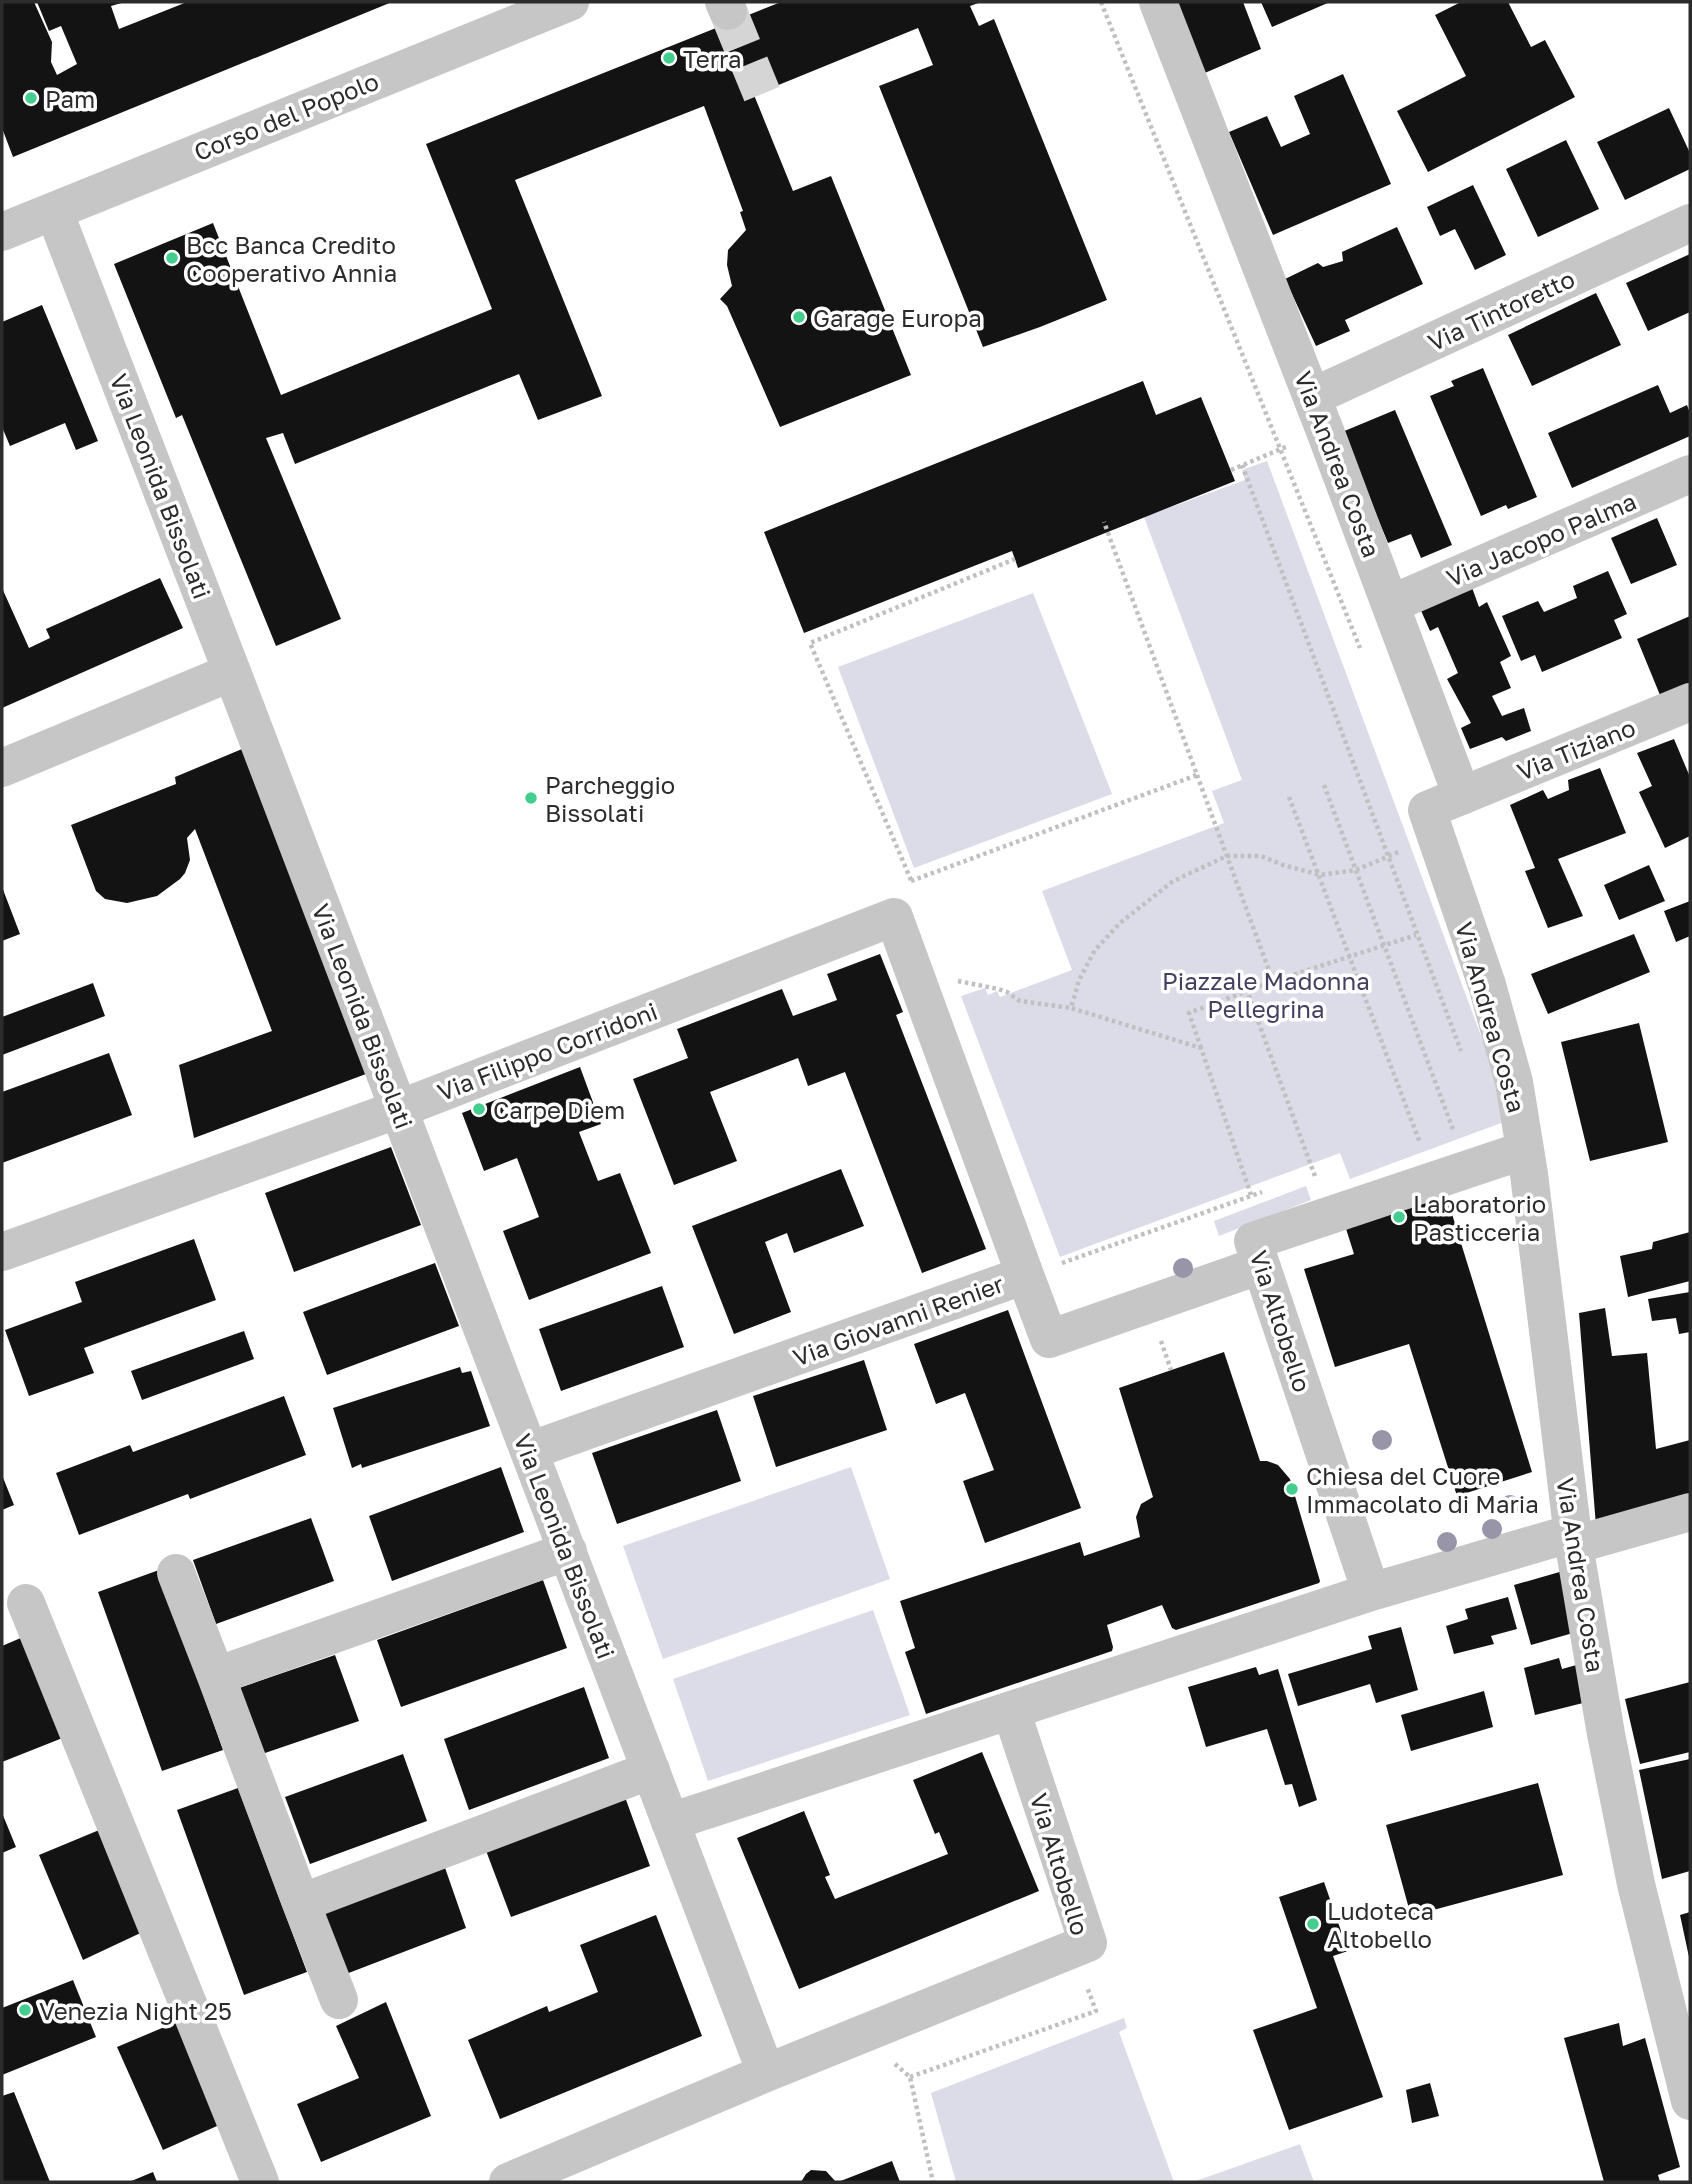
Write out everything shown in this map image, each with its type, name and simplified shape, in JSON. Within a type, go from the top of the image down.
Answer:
[{"type":"street","name":"Corso del Popolo","points":[[2,232],[570,2]]},
{"type":"street","name":"Via Andrea Costa","points":[[1158,2],[1312,397],[1462,796],[1427,810],[1487,985],[1514,1082],[1525,1150],[1574,1545],[1606,1734],[1636,1884],[1690,2101]]},
{"type":"street","name":"Via Leonida Bissolati","points":[[54,211],[766,2074]]},
{"type":"street","name":"Via Tintoretto","points":[[1312,397],[1690,223]]},
{"type":"street","name":"Via Jacopo Palma","points":[[1391,604],[1690,474]]},
{"type":"street","points":[[2,768],[232,672]]},
{"type":"street","name":"Via Tiziano","points":[[1462,796],[1690,702]]},
{"type":"street","name":"Via Filippo Corridoni","points":[[2,1252],[399,1109],[904,903]]},
{"type":"street","name":"Via Giovanni Renier","points":[[529,1451],[1025,1275],[904,903]]},
{"type":"street","name":"Via Altobello","points":[[1371,1592],[1253,1241],[1525,1150]]},
{"type":"street","points":[[1025,1275],[1049,1339],[1263,1270]]},
{"type":"street","points":[[670,1822],[1371,1592],[1559,1537],[1574,1545],[1690,1512]]},
{"type":"street","points":[[216,1676],[568,1551]]},
{"type":"street","points":[[176,1573],[339,2000]]},
{"type":"street","points":[[26,1603],[260,2182]]},
{"type":"street","name":"Via Altobello","points":[[509,2182],[1088,1943],[1012,1710]]},
{"type":"street","points":[[301,1903],[651,1770]]},
{"type":"path","points":[[1101,2],[1364,657]]},
{"type":"path","points":[[1231,470],[1325,431]]},
{"type":"path","points":[[1242,465],[1416,935],[1273,981],[1189,1013],[1251,1195]]},
{"type":"path","points":[[1104,522],[1273,981]]},
{"type":"path","points":[[904,903],[911,880],[810,643],[1015,559]]},
{"type":"path","points":[[911,880],[1197,775]]},
{"type":"path","points":[[1324,786],[1385,945],[1451,1175]]},
{"type":"path","points":[[1289,797],[1419,1141],[1451,1175]]},
{"type":"path","points":[[1072,1008],[1087,961],[1120,923],[1172,882],[1227,856],[1261,856],[1320,875],[1356,870],[1436,837]]},
{"type":"path","points":[[950,979],[998,989],[1020,1001],[1072,1008],[1200,1048]]},
{"type":"path","points":[[1247,990],[1330,1216]]},
{"type":"path","points":[[1407,1146],[1419,1141]]},
{"type":"path","points":[[1303,1182],[1326,1175]]},
{"type":"path","points":[[1025,1275],[1061,1260],[1264,1192]]},
{"type":"path","points":[[1160,1336],[1171,1370]]},
{"type":"path","points":[[910,2077],[1096,2011],[1072,1949]]},
{"type":"path","points":[[892,2061],[910,2077],[933,2182]]},
{"type":"green space","name":"Piazzale Madonna Pellegrina","points":[[1267,461],[1512,1119],[1350,1179],[1340,1153],[1060,1257],[961,996],[985,988],[988,995],[997,991],[1000,997],[1072,970],[1042,891],[1224,823],[1212,791],[1242,780],[1144,517],[1245,480],[1242,470]]},
{"type":"green space","points":[[1033,593],[1112,794],[914,868],[838,667]]},
{"type":"green space","points":[[1306,1186],[1311,1200],[1219,1236],[1214,1221]]},
{"type":"green space","points":[[851,1467],[890,1579],[663,1659],[623,1546]]},
{"type":"green space","points":[[873,1610],[910,1715],[708,1781],[673,1679]]},
{"type":"green space","points":[[1124,2018],[1127,2028],[1119,2032],[1174,2182],[956,2182],[931,2093]]},
{"type":"green space","points":[[1300,2144],[1314,2182],[1193,2182]]},
{"type":"building","points":[[2,2],[34,2],[52,42],[51,62],[57,75],[77,64],[61,26],[49,31],[37,2],[125,2],[111,6],[119,29],[187,2],[392,2],[13,157],[2,128]]},
{"type":"building","points":[[781,2],[981,2],[970,6],[979,26],[994,19],[1107,300],[983,347],[879,86],[933,65],[918,28],[754,95],[793,191],[831,176],[911,375],[780,427],[727,306],[720,299],[732,286],[727,265],[728,250],[746,230],[740,212],[743,211],[704,106],[515,180],[602,396],[538,420],[519,374],[295,464],[283,433],[266,438],[341,619],[276,646],[182,415],[176,418],[114,264],[213,223],[281,395],[492,309],[426,144]]},
{"type":"building","points":[[1169,2],[1243,2],[1261,49],[1200,75]]},
{"type":"building","points":[[1261,2],[1330,2],[1272,27]]},
{"type":"building","points":[[1461,2],[1508,2],[1531,47],[1545,40],[1575,97],[1428,172],[1397,111],[1466,76],[1435,15]]},
{"type":"building","points":[[1343,74],[1391,184],[1273,235],[1229,132],[1267,116],[1281,147],[1310,134],[1294,96]]},
{"type":"building","points":[[1669,108],[1690,153],[1690,169],[1625,200],[1597,142]]},
{"type":"building","points":[[1566,140],[1599,209],[1538,237],[1506,169]]},
{"type":"building","points":[[1473,185],[1506,255],[1475,270],[1455,229],[1440,236],[1427,207]]},
{"type":"building","points":[[1397,227],[1423,284],[1345,320],[1350,331],[1316,346],[1285,279],[1318,263],[1323,267],[1343,261],[1342,252]]},
{"type":"building","points":[[1690,254],[1690,312],[1648,331],[1626,283]]},
{"type":"building","points":[[1596,293],[1621,345],[1532,386],[1508,335]]},
{"type":"building","points":[[42,305],[98,441],[76,450],[65,423],[10,446],[2,427],[2,322]]},
{"type":"building","points":[[1483,368],[1537,497],[1508,509],[1506,505],[1481,516],[1430,396],[1454,386],[1451,381]]},
{"type":"building","points":[[1143,381],[1156,415],[1201,397],[1235,481],[1018,568],[1012,551],[804,633],[764,532]]},
{"type":"building","points":[[1658,385],[1670,413],[1687,405],[1690,413],[1690,436],[1572,488],[1548,433]]},
{"type":"building","points":[[1395,410],[1452,545],[1421,558],[1411,534],[1388,543],[1342,432]]},
{"type":"building","points":[[1657,518],[1677,565],[1631,584],[1611,538]]},
{"type":"building","points":[[1608,571],[1627,614],[1614,620],[1622,638],[1542,672],[1535,655],[1521,661],[1502,616],[1538,601],[1544,612],[1577,598],[1573,586]]},
{"type":"building","points":[[160,578],[183,628],[2,708],[2,588],[29,648],[50,638],[46,629]]},
{"type":"building","points":[[1470,582],[1479,607],[1487,602],[1511,656],[1500,662],[1511,688],[1492,696],[1502,716],[1524,708],[1531,731],[1506,741],[1502,737],[1470,749],[1461,728],[1471,723],[1447,679],[1458,673],[1438,627],[1430,631],[1419,606]]},
{"type":"building","points":[[1690,616],[1690,688],[1662,700],[1637,639]]},
{"type":"building","points":[[1674,739],[1690,777],[1690,836],[1665,848],[1639,792],[1652,786],[1637,753]]},
{"type":"building","points":[[242,749],[366,1074],[194,1138],[179,1065],[272,1031],[195,829],[187,838],[190,860],[180,879],[157,896],[127,903],[105,899],[96,891],[71,825],[176,784],[175,777]]},
{"type":"building","points":[[1600,768],[1626,833],[1558,859],[1583,916],[1548,928],[1525,871],[1535,868],[1510,805],[1543,790],[1548,799],[1569,790],[1568,780]]},
{"type":"building","points":[[1649,865],[1665,901],[1619,920],[1604,885]]},
{"type":"building","points":[[2,887],[20,934],[2,941]]},
{"type":"building","points":[[1690,901],[1690,936],[1676,942],[1664,911]]},
{"type":"building","points":[[1634,934],[1650,972],[1548,1014],[1531,974]]},
{"type":"building","points":[[880,954],[903,1012],[896,1015],[986,1249],[922,1273],[845,1072],[808,1086],[798,1058],[710,1092],[737,1161],[674,1185],[633,1079],[688,1058],[677,1029],[782,989],[793,1016],[837,1000],[827,974]]},
{"type":"building","points":[[93,983],[105,1016],[2,1055],[2,1017]]},
{"type":"building","points":[[1639,1023],[1668,1142],[1590,1161],[1561,1042]]},
{"type":"building","points":[[109,1053],[132,1115],[2,1163],[2,1092]]},
{"type":"building","points":[[580,1067],[601,1124],[579,1132],[598,1181],[620,1173],[651,1253],[529,1300],[503,1231],[539,1217],[517,1158],[484,1171],[462,1113]]},
{"type":"building","points":[[391,1147],[421,1225],[294,1272],[265,1193]]},
{"type":"building","points":[[841,1169],[864,1226],[794,1253],[787,1233],[765,1242],[791,1312],[734,1334],[692,1226]]},
{"type":"building","points":[[1443,1185],[1532,1472],[1457,1496],[1409,1344],[1335,1367],[1304,1269],[1354,1254],[1342,1216]]},
{"type":"building","points":[[1690,1232],[1690,1281],[1628,1297],[1620,1256],[1652,1249],[1653,1242]]},
{"type":"building","points":[[194,1239],[216,1300],[84,1348],[94,1373],[29,1396],[5,1330],[82,1302],[75,1282]]},
{"type":"building","points":[[435,1263],[459,1326],[327,1375],[303,1312]]},
{"type":"building","points":[[662,1286],[684,1347],[561,1391],[539,1329]]},
{"type":"building","points":[[1690,1292],[1690,1332],[1679,1334],[1676,1318],[1652,1321],[1648,1299]]},
{"type":"building","points":[[1605,1308],[1612,1356],[1647,1353],[1656,1449],[1690,1440],[1690,1505],[1596,1526],[1579,1313]]},
{"type":"building","points":[[1008,1310],[1081,1508],[985,1543],[963,1481],[994,1470],[965,1393],[936,1404],[914,1344]]},
{"type":"building","points":[[244,1331],[254,1359],[142,1400],[131,1371]]},
{"type":"building","points":[[1224,1352],[1260,1461],[1278,1465],[1290,1479],[1319,1583],[1176,1630],[1172,1628],[1162,1605],[1107,1625],[1112,1651],[926,1714],[905,1652],[915,1648],[900,1601],[1080,1542],[1084,1556],[1140,1537],[1136,1517],[1141,1504],[1153,1497],[1119,1388]]},
{"type":"building","points":[[864,1360],[887,1430],[776,1467],[753,1396]]},
{"type":"building","points":[[460,1367],[462,1373],[471,1371],[490,1426],[362,1468],[361,1464],[352,1468],[333,1408]]},
{"type":"building","points":[[284,1396],[306,1455],[190,1499],[188,1494],[79,1535],[56,1473],[130,1445],[133,1452]]},
{"type":"building","points":[[717,1410],[741,1481],[617,1524],[592,1453]]},
{"type":"building","points":[[501,1467],[524,1532],[392,1581],[369,1516]]},
{"type":"building","points":[[2,1475],[14,1505],[2,1510]]},
{"type":"building","points":[[311,1518],[334,1581],[216,1624],[193,1560]]},
{"type":"building","points":[[159,1570],[223,1750],[162,1771],[98,1592]]},
{"type":"building","points":[[1563,1571],[1580,1631],[1531,1645],[1514,1585]]},
{"type":"building","points":[[543,1580],[567,1648],[401,1707],[377,1640]]},
{"type":"building","points":[[1508,1597],[1517,1629],[1491,1636],[1494,1644],[1454,1654],[1446,1626],[1468,1619],[1465,1609]]},
{"type":"building","points":[[1401,1627],[1418,1690],[1376,1703],[1370,1684],[1298,1706],[1288,1674],[1372,1649],[1368,1636]]},
{"type":"building","points":[[23,1637],[65,1737],[2,1762],[2,1646]]},
{"type":"building","points":[[335,1655],[359,1721],[262,1754],[239,1688]]},
{"type":"building","points":[[1559,1658],[1562,1669],[1580,1664],[1587,1702],[1535,1715],[1524,1668]]},
{"type":"building","points":[[1256,1667],[1259,1675],[1278,1669],[1317,1800],[1299,1807],[1292,1784],[1285,1785],[1267,1729],[1206,1747],[1188,1687]]},
{"type":"building","points":[[1690,1682],[1690,1752],[1640,1764],[1625,1699]]},
{"type":"building","points":[[584,1687],[609,1758],[469,1810],[444,1739]]},
{"type":"building","points":[[1484,1691],[1493,1727],[1411,1751],[1401,1715]]},
{"type":"building","points":[[982,1752],[1039,1891],[799,1989],[737,1838],[804,1811],[830,1875],[825,1877],[835,1899],[948,1854],[939,1832],[935,1834],[913,1780]]},
{"type":"building","points":[[403,1754],[427,1821],[310,1864],[285,1797]]},
{"type":"building","points":[[1690,1759],[1690,1871],[1662,1879],[1639,1770]]},
{"type":"building","points":[[1538,1783],[1563,1875],[1411,1916],[1386,1825]]},
{"type":"building","points":[[238,1788],[307,1972],[244,1995],[177,1810]]},
{"type":"building","points":[[625,1797],[650,1866],[511,1917],[485,1848]]},
{"type":"building","points":[[2,1813],[16,1847],[2,1853]]},
{"type":"building","points":[[104,1828],[149,1929],[83,1960],[39,1855]]},
{"type":"building","points":[[443,1862],[466,1928],[346,1974],[322,1907]]},
{"type":"building","points":[[1324,1882],[1348,1951],[1333,1956],[1383,2097],[1289,2130],[1253,2030],[1317,2008],[1279,1897]]},
{"type":"building","points":[[1690,1912],[1690,1957],[1689,1957],[1680,1915]]},
{"type":"building","points":[[656,1915],[702,2036],[500,2119],[468,2040],[547,2006],[549,2012],[598,1992],[580,1945]]},
{"type":"building","points":[[73,1980],[96,2037],[2,2075],[2,2008]]},
{"type":"building","points":[[386,2002],[431,2116],[321,2162],[297,2104],[359,2078],[336,2026]]},
{"type":"building","points":[[181,2020],[226,2122],[163,2150],[117,2047]]},
{"type":"building","points":[[1619,2023],[1623,2046],[1645,2038],[1680,2167],[1658,2175],[1660,2182],[1604,2182],[1564,2038]]},
{"type":"building","points":[[1430,2083],[1439,2116],[1412,2123],[1406,2090]]},
{"type":"building","points":[[14,2092],[50,2182],[2,2182],[2,2096]]},
{"type":"building","points":[[892,2161],[900,2182],[838,2182]]},
{"type":"building","points":[[811,2170],[826,2171],[836,2182],[801,2182]]},
{"type":"building","points":[[153,2172],[157,2182],[129,2182]]},
{"type":"tunnel","points":[[728,11],[762,94]]},
{"type":"place","name":"Terra","points":[[669,58]]},
{"type":"place","name":"Pam","points":[[31,98]]},
{"type":"place","name":"Bcc Banca Credito Cooperativo Annia","points":[[172,258]]},
{"type":"place","name":"Garage Europa","points":[[799,317]]},
{"type":"place","name":"Parcheggio Bissolati","points":[[531,798]]},
{"type":"place","name":"Carpe Diem","points":[[479,1109]]},
{"type":"place","name":"Laboratorio Pasticceria","points":[[1399,1217]]},
{"type":"place","name":"Chiesa del Cuore Immacolato di Maria","points":[[1292,1489]]},
{"type":"place","name":"Ludoteca Altobello","points":[[1313,1924]]},
{"type":"place","name":"Venezia Night 25","points":[[25,2010]]}]
